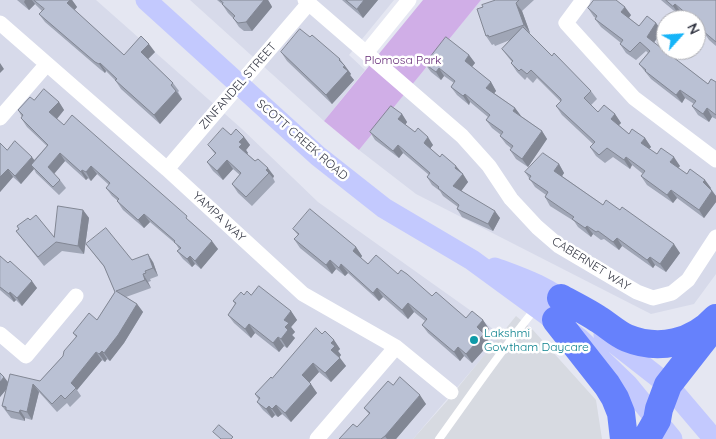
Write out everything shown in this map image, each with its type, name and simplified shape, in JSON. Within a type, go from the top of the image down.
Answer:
[{"type":"highway","points":[[548,302],[597,318],[626,337],[653,345],[667,344],[690,338],[716,318]]},
{"type":"highway","points":[[548,302],[615,398],[621,412],[624,439]]},
{"type":"highway","points":[[658,433],[659,409],[668,385],[716,323]]},
{"type":"main road","name":"SCOTT CREEK ROAD","points":[[146,0],[318,156],[384,208],[472,260],[526,279],[627,384],[658,433]]},
{"type":"main road","name":"SCOTT CREEK ROAD","points":[[548,302],[592,327],[668,385],[714,439]]},
{"type":"street","points":[[366,53],[409,0]]},
{"type":"street","points":[[583,0],[566,23],[634,98],[716,160]]},
{"type":"street","name":"ZINFANDEL STREET","points":[[167,169],[239,85],[307,1]]},
{"type":"street","name":"CABERNET WAY","points":[[307,1],[462,136],[489,166],[511,199],[537,227],[559,246],[637,292],[653,298],[672,293],[688,280],[716,237]]},
{"type":"street","name":"YAMPA WAY","points":[[0,22],[167,169],[303,294],[396,347],[451,392]]},
{"type":"street","points":[[0,118],[48,64]]},
{"type":"street","points":[[0,334],[26,356],[76,296]]},
{"type":"street","points":[[317,439],[396,347]]},
{"type":"lane","points":[[439,439],[482,381],[509,340],[548,302]]},
{"type":"shaded area","points":[[0,0],[96,0],[242,129],[318,202],[474,313],[501,336],[413,439],[0,439]]},
{"type":"shaded area","points":[[190,0],[394,0],[349,55],[365,70],[324,121]]},
{"type":"shaded area","points":[[481,0],[716,0],[716,274],[694,304],[651,314],[416,194],[359,150]]},
{"type":"shaded area","points":[[516,316],[533,330],[596,400],[602,439],[413,439],[447,401]]},
{"type":"green space","name":"Plomosa Park","points":[[423,0],[481,0],[359,150],[324,121]]},
{"type":"building","points":[[34,0],[70,0],[67,3],[124,55],[141,36],[149,44],[141,52],[173,83],[171,85],[176,91],[154,115],[115,80],[117,79],[100,63],[95,62],[39,14],[44,9]]},
{"type":"building","points":[[220,0],[264,0],[246,22],[238,23],[233,18],[235,16]]},
{"type":"building","points":[[346,0],[364,0],[357,9]]},
{"type":"building","points":[[496,0],[519,0],[516,3],[524,25],[489,37],[488,35],[486,36],[477,9]]},
{"type":"building","points":[[594,0],[616,0],[625,7],[621,12],[639,26],[647,16],[656,23],[647,37],[656,44],[656,60],[677,60],[708,84],[711,79],[716,82],[716,115],[707,108],[703,114],[692,106],[696,101],[680,90],[676,95],[645,71],[639,64],[650,51],[640,42],[630,52],[620,44],[623,40],[595,19],[597,16],[588,8]]},
{"type":"building","points":[[666,0],[716,0],[716,42],[706,34],[706,10],[682,10],[675,4],[673,6]]},
{"type":"building","points":[[523,27],[552,56],[554,53],[591,91],[584,98],[598,112],[604,105],[615,114],[611,119],[629,134],[632,129],[645,138],[641,143],[657,154],[661,148],[674,157],[670,162],[687,174],[690,169],[705,180],[703,182],[712,191],[699,210],[671,190],[667,195],[641,176],[645,171],[626,157],[624,160],[607,148],[599,155],[590,147],[595,142],[556,106],[561,99],[531,70],[527,74],[521,69],[519,71],[502,49]]},
{"type":"building","points":[[300,29],[310,37],[312,35],[340,59],[345,66],[343,67],[348,71],[326,95],[281,52]]},
{"type":"building","points":[[446,37],[469,55],[465,61],[491,82],[486,88],[515,108],[513,111],[542,131],[522,159],[510,150],[513,146],[500,136],[503,132],[486,120],[490,115],[465,94],[463,96],[451,87],[455,81],[439,68],[436,72],[425,64]]},
{"type":"building","points":[[44,89],[59,102],[49,112],[64,125],[72,115],[187,216],[186,218],[212,241],[195,261],[190,256],[187,259],[177,251],[181,248],[175,241],[144,214],[138,220],[117,201],[119,199],[106,188],[110,183],[91,166],[86,172],[82,170],[81,172],[60,153],[48,167],[60,180],[53,187],[31,165],[48,145],[21,118],[23,115],[18,110],[30,97],[34,100]]},
{"type":"building","points":[[391,106],[402,114],[398,119],[415,132],[418,128],[428,137],[424,143],[440,157],[442,154],[463,174],[453,186],[495,211],[488,224],[457,209],[459,205],[427,177],[430,173],[398,145],[393,151],[370,132]]},
{"type":"building","points":[[223,128],[231,135],[236,129],[244,137],[239,142],[242,144],[239,147],[255,161],[258,159],[268,168],[266,170],[269,173],[246,197],[232,184],[241,173],[227,160],[217,171],[207,162],[216,153],[208,145]]},
{"type":"building","points":[[15,141],[32,157],[15,176],[8,169],[0,177],[0,143],[7,150]]},
{"type":"building","points":[[543,153],[559,164],[554,171],[603,205],[606,200],[620,210],[622,207],[674,244],[660,264],[650,257],[647,260],[617,238],[613,242],[598,231],[596,232],[587,226],[585,228],[572,219],[574,217],[545,197],[548,192],[529,179],[531,176],[525,172]]},
{"type":"building","points":[[58,206],[83,210],[78,246],[56,242],[38,257],[16,231],[19,229],[17,226],[36,215],[54,237]]},
{"type":"building","points":[[310,209],[356,247],[353,251],[368,264],[376,255],[398,274],[401,270],[407,274],[432,296],[436,292],[466,318],[472,311],[483,320],[477,327],[484,334],[466,354],[458,347],[454,352],[422,325],[427,319],[408,303],[402,310],[377,288],[373,293],[341,264],[339,268],[330,260],[326,265],[294,239],[299,234],[293,229]]},
{"type":"building","points":[[106,228],[132,260],[148,254],[153,268],[145,271],[146,273],[143,274],[145,280],[116,291],[137,304],[118,335],[104,353],[102,351],[99,354],[96,352],[71,383],[76,388],[65,399],[61,395],[52,404],[33,384],[27,412],[20,410],[19,413],[6,410],[6,407],[2,406],[10,374],[40,381],[63,356],[64,351],[77,336],[73,333],[89,313],[97,320],[115,292],[104,266],[86,244]]},
{"type":"building","points":[[0,256],[8,263],[10,261],[32,281],[17,298],[0,287]]},
{"type":"building","points":[[259,286],[291,311],[284,320],[289,323],[285,327],[288,330],[281,339],[278,337],[273,343],[249,324],[245,329],[228,315],[236,303],[233,301],[241,292],[244,295],[247,291],[251,295]]},
{"type":"building","points":[[316,328],[322,334],[325,331],[334,340],[331,343],[335,346],[331,350],[340,358],[325,373],[313,363],[302,375],[311,384],[285,413],[276,405],[272,409],[269,406],[266,409],[257,402],[260,398],[255,394],[272,378]]},
{"type":"building","points":[[0,373],[4,377],[0,382]]},
{"type":"building","points":[[400,377],[420,395],[385,436],[381,439],[339,439],[353,424],[357,427],[370,413],[364,408],[388,381],[393,385]]},
{"type":"building","points":[[219,425],[233,437],[231,439],[221,439],[213,432]]},
{"type":"place","name":"Lakshmi Gowtham Daycare","points":[[474,340]]}]
